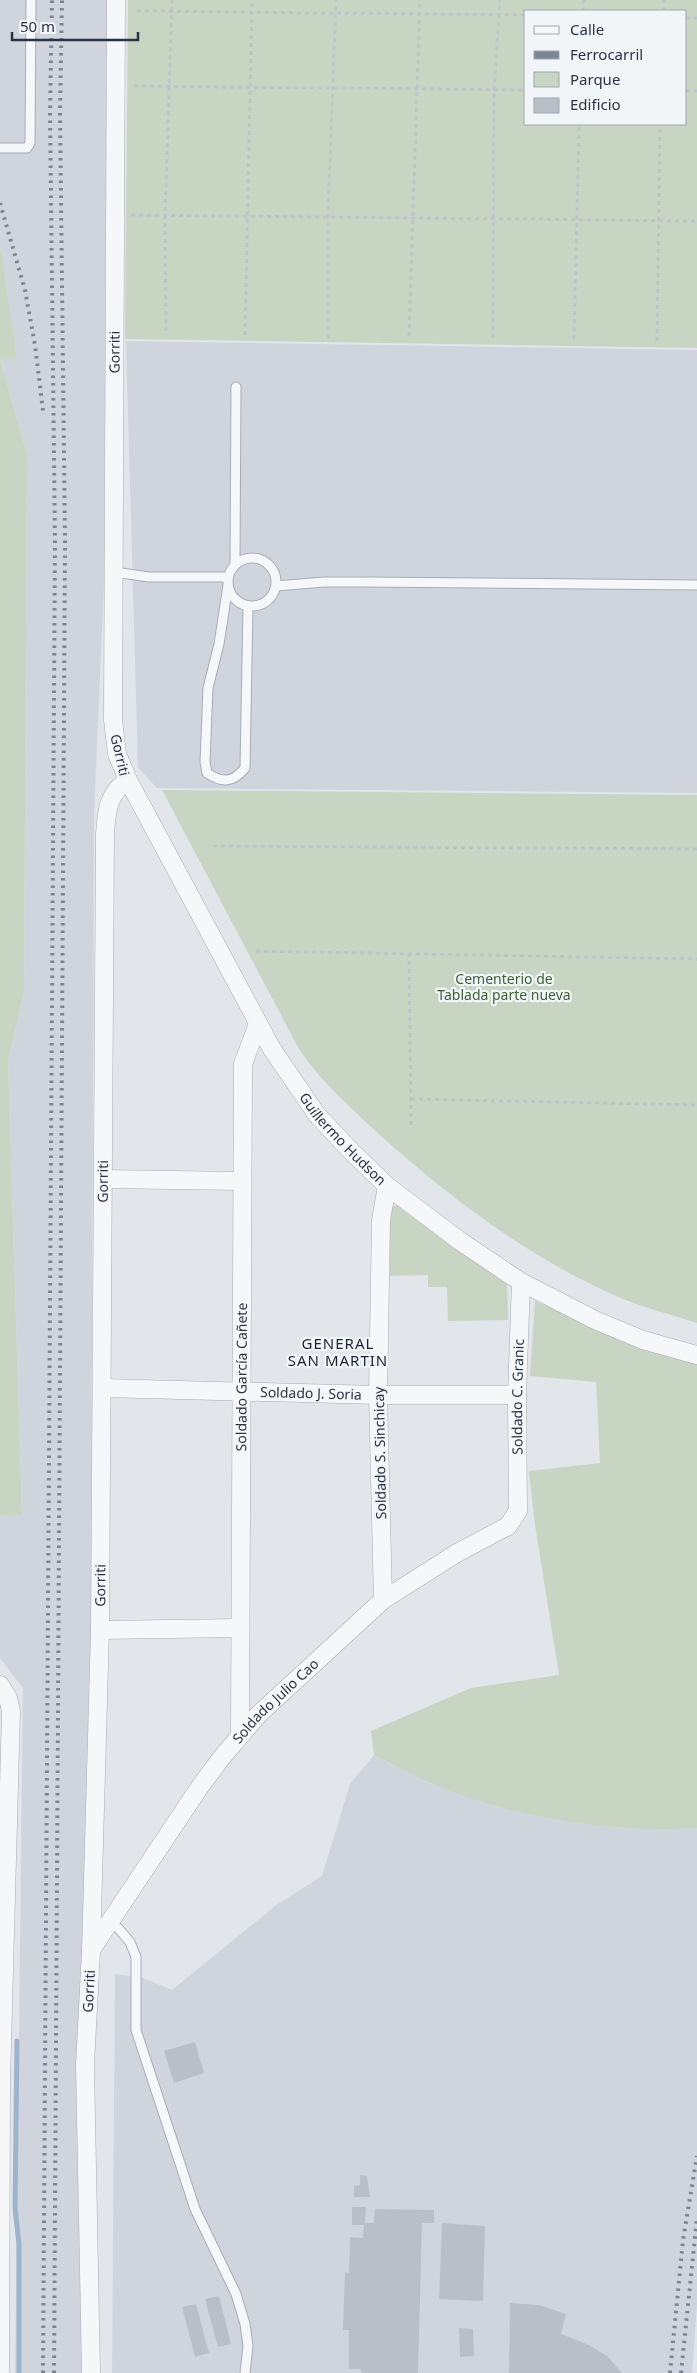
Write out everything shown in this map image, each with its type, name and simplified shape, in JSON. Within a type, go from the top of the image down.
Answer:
[{"type":"street","name":"Gorriti","points":[[91,2373],[85,2065],[91,1951],[100,1630],[106,834],[109,805],[116,788],[128,780],[117,754],[113,720],[116,0]]},
{"type":"street","name":"Guillermo Hudson","points":[[128,780],[258,1024],[290,1077],[317,1115],[350,1150],[387,1186],[460,1241],[521,1282],[603,1323],[643,1340],[697,1355]]},
{"type":"street","name":"Soldado García Cañete","points":[[240,1735],[243,1064],[258,1024]]},
{"type":"street","points":[[103,1179],[241,1182]]},
{"type":"street","name":"Soldado S. Sinchicay","points":[[383,1600],[378,1395],[381,1220],[387,1186]]},
{"type":"street","name":"Soldado C. Granic","points":[[518,1511],[517,1395],[521,1282]]},
{"type":"street","name":"Soldado J. Soria","points":[[103,1388],[378,1395],[517,1395]]},
{"type":"street","name":"Soldado Julio Cao","points":[[91,1951],[199,1788],[240,1735],[284,1689],[383,1600],[425,1572],[508,1526],[518,1511]]},
{"type":"street","points":[[100,1630],[240,1628]]},
{"type":"street","points":[[0,1685],[8,1698],[10,1711],[1,2081],[0,2373]]},
{"type":"lane","points":[[0,148],[27,148],[30,143],[31,0]]},
{"type":"lane","points":[[236,387],[235,564],[228,581],[218,644],[208,688],[205,762],[207,773],[217,779],[230,781],[238,776],[244,768],[248,606]]},
{"type":"lane","points":[[228,581],[234,599],[248,606],[262,604],[274,594],[276,586],[274,571],[264,560],[248,558],[235,564]]},
{"type":"lane","points":[[114,572],[166,578],[228,581]]},
{"type":"lane","points":[[276,586],[324,582],[697,585]]},
{"type":"lane","points":[[110,1923],[118,1928],[130,1942],[136,1957],[136,2030],[195,2209],[236,2294],[245,2324],[248,2346],[245,2373]]},
{"type":"path","points":[[166,331],[165,216],[172,0]]},
{"type":"path","points":[[245,335],[252,0]]},
{"type":"path","points":[[328,338],[328,217],[336,0]]},
{"type":"path","points":[[409,336],[411,218],[420,0]]},
{"type":"path","points":[[493,338],[494,90],[500,0]]},
{"type":"path","points":[[137,11],[524,15]]},
{"type":"path","points":[[134,86],[524,90]]},
{"type":"path","points":[[574,339],[579,125]]},
{"type":"path","points":[[657,340],[660,125]]},
{"type":"path","points":[[131,215],[697,221]]},
{"type":"path","points":[[213,846],[697,849]]},
{"type":"path","points":[[256,952],[697,959]]},
{"type":"path","points":[[409,953],[411,1127]]},
{"type":"path","points":[[411,1099],[697,1104]]},
{"type":"shaded area","points":[[0,0],[107,0],[104,585],[94,814],[86,2373],[15,2373],[23,1688],[0,1658],[0,1516],[22,1514],[8,1061],[24,992],[27,455],[0,359],[16,358],[0,245]]},
{"type":"shaded area","points":[[126,341],[697,350],[697,793],[157,788],[138,768]]},
{"type":"shaded area","points":[[374,1755],[431,1784],[497,1806],[559,1820],[621,1828],[697,1828],[697,2304],[692,2373],[112,2373],[115,1974],[143,1978],[172,1990],[275,1906],[322,1876],[350,1784]]},
{"type":"green space","points":[[128,0],[697,0],[697,348],[125,339]]},
{"type":"green space","points":[[0,245],[17,359],[0,359]]},
{"type":"green space","points":[[0,359],[27,455],[24,992],[8,1061],[22,1515],[0,1516]]},
{"type":"green space","name":"Cementerio de Tablada parte nueva","points":[[162,790],[697,795],[697,1323],[614,1295],[551,1263],[521,1244],[434,1181],[380,1135],[337,1094],[307,1061],[299,1049]]},
{"type":"green space","points":[[399,1204],[507,1280],[508,1320],[448,1321],[447,1287],[428,1287],[428,1275],[390,1276],[388,1213],[390,1208]]},
{"type":"green space","points":[[535,1301],[656,1351],[697,1362],[697,1828],[629,1828],[562,1821],[529,1814],[496,1806],[432,1784],[374,1755],[371,1731],[471,1688],[559,1675],[535,1525],[529,1471],[600,1463],[596,1382],[530,1376]]},
{"type":"building","points":[[195,2042],[204,2073],[174,2083],[164,2051]]},
{"type":"building","points":[[360,2175],[367,2176],[370,2197],[354,2197],[354,2186],[360,2185]]},
{"type":"building","points":[[352,2207],[366,2207],[365,2223],[374,2223],[375,2209],[434,2210],[434,2223],[422,2223],[418,2373],[361,2373],[361,2369],[349,2369],[349,2330],[343,2330],[345,2272],[349,2273],[350,2237],[363,2238],[364,2225],[352,2225]]},
{"type":"building","points":[[442,2223],[485,2226],[483,2301],[439,2299]]},
{"type":"building","points":[[219,2296],[231,2344],[218,2347],[205,2299]]},
{"type":"building","points":[[510,2303],[539,2305],[566,2314],[561,2334],[589,2345],[607,2356],[622,2373],[509,2373]]},
{"type":"building","points":[[196,2304],[209,2353],[195,2357],[182,2307]]},
{"type":"building","points":[[459,2328],[473,2329],[474,2356],[460,2357]]},
{"type":"waterway","points":[[17,2041],[15,2208],[19,2244],[19,2373]]},
{"type":"railway","points":[[43,2373],[55,542],[50,112],[52,0]]},
{"type":"railway","points":[[54,2373],[65,542],[60,112],[62,0]]},
{"type":"railway","points":[[0,203],[25,290],[35,345],[43,411]]},
{"type":"railway","points":[[670,2373],[683,2240],[697,2156]]},
{"type":"railway","points":[[681,2373],[697,2218]]},
{"type":"district","name":"GENERAL SAN MARTIN","points":[[338,1352]]}]
